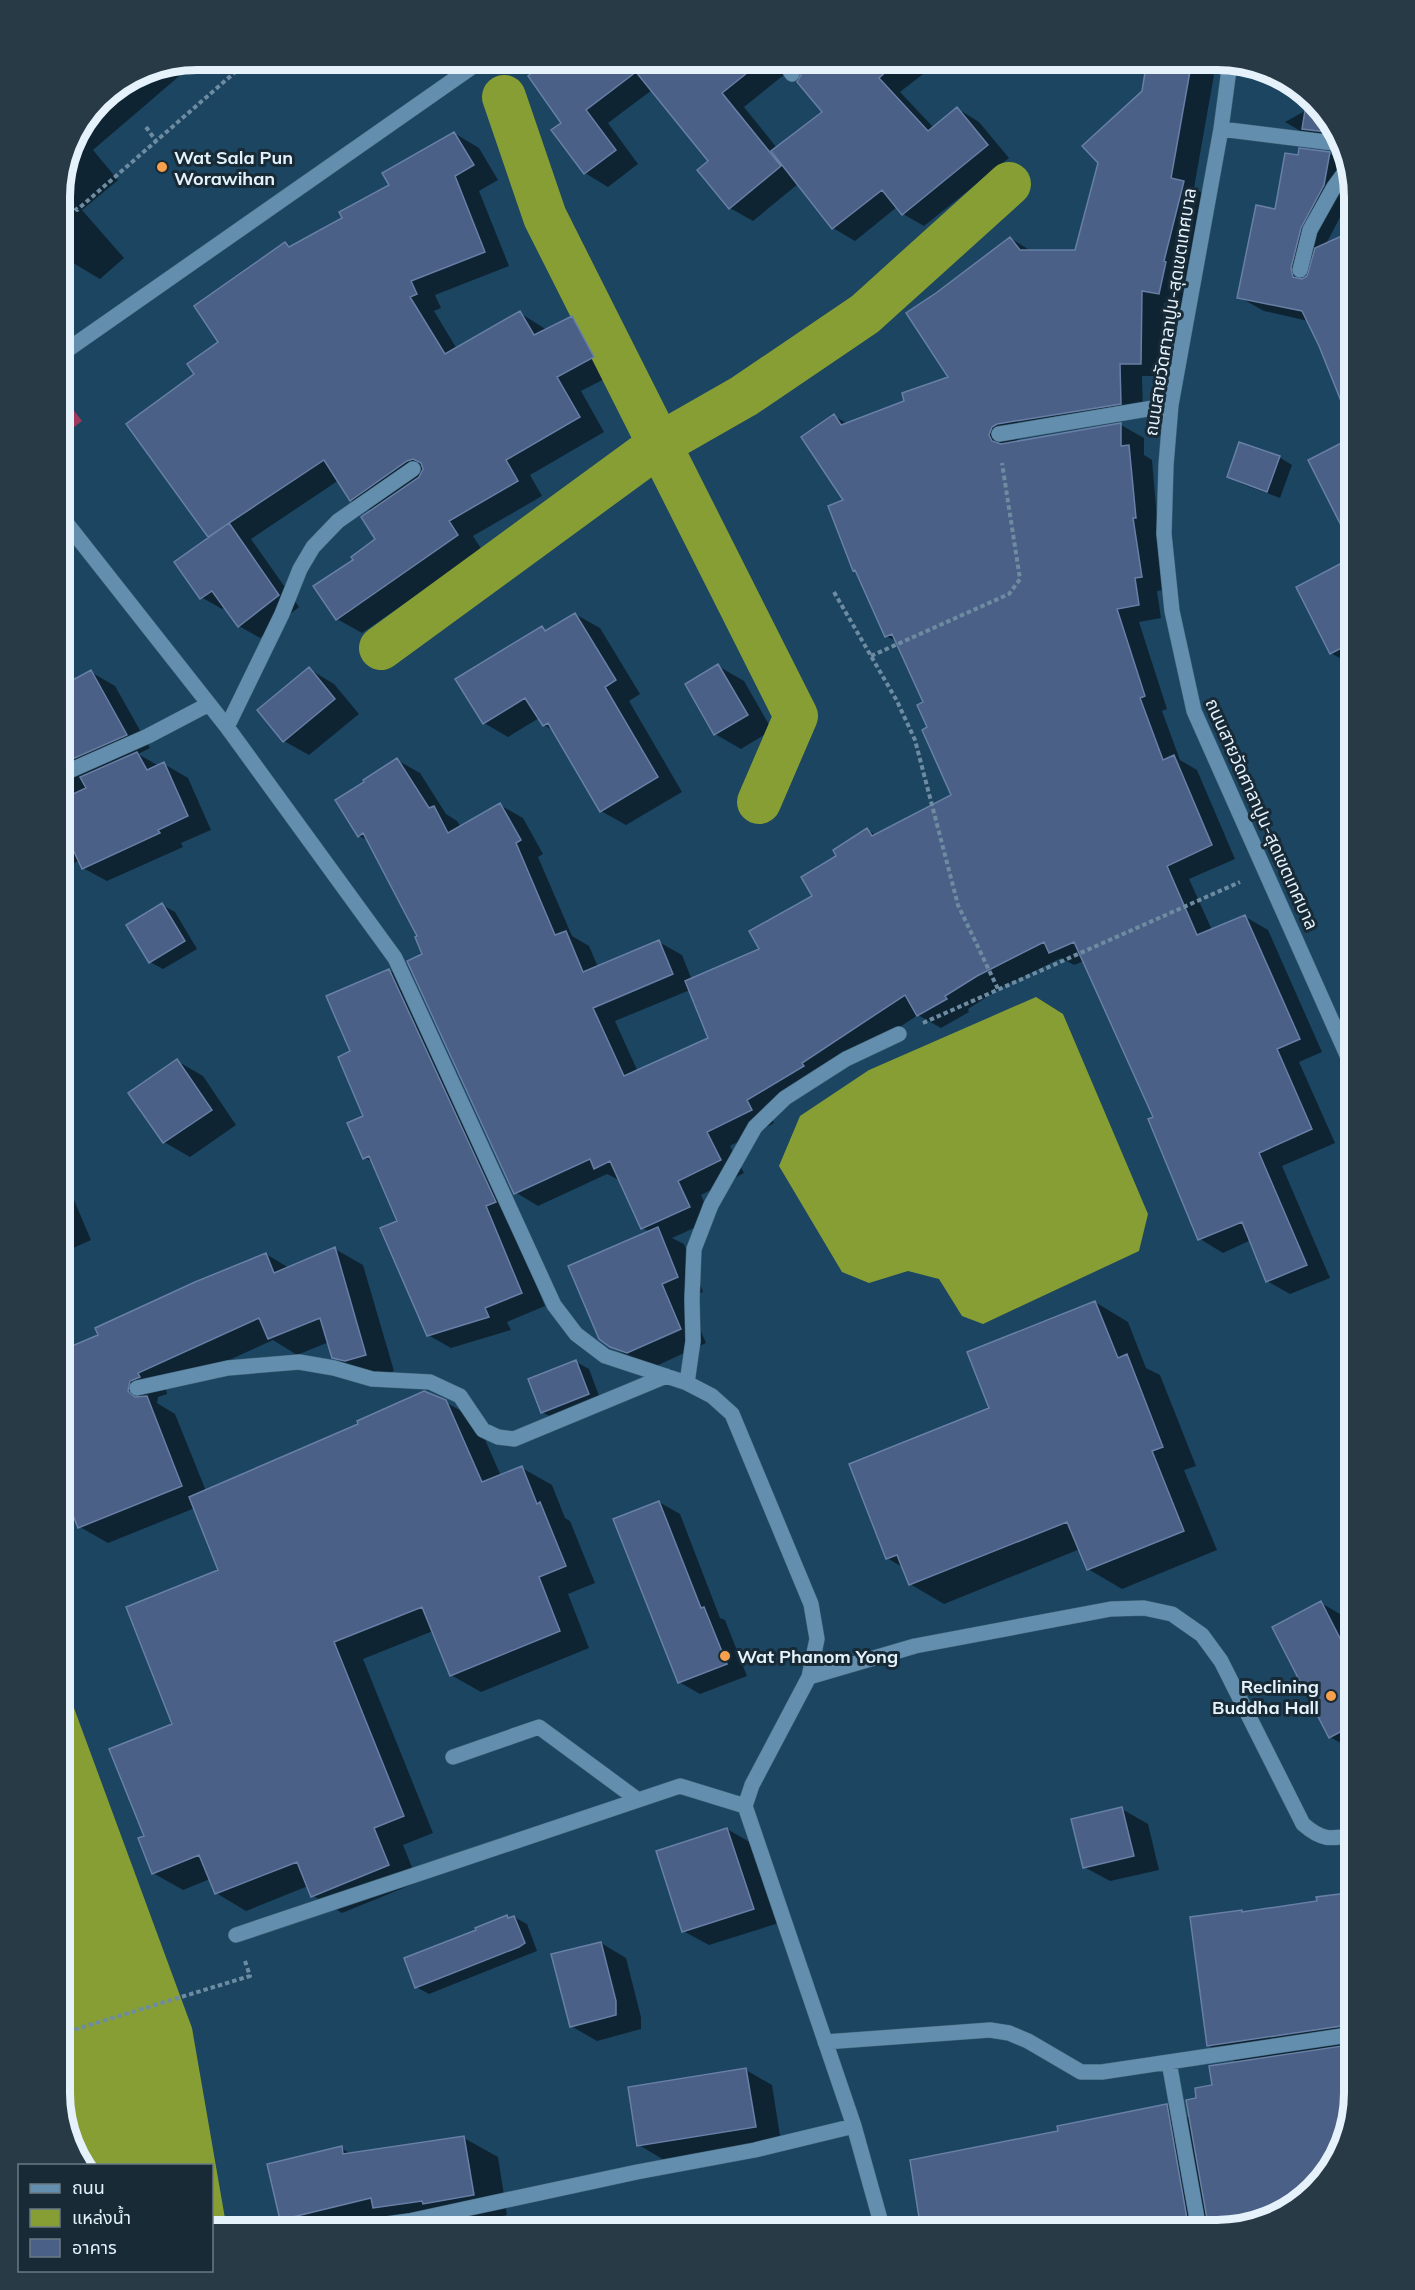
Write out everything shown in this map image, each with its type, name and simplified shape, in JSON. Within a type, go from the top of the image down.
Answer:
[{"type":"street","points":[[71,347],[467,70]]},
{"type":"street","points":[[790,71],[792,74]]},
{"type":"street","name":"ถนนสายวัดศาลาปูน-สุดเขตเทศบาล","points":[[1229,71],[1221,129],[1171,405],[1164,534],[1172,611],[1194,711],[1345,1051]]},
{"type":"street","points":[[1221,129],[1331,143]]},
{"type":"street","points":[[1300,270],[1310,230],[1342,176]]},
{"type":"street","points":[[999,434],[1171,405]]},
{"type":"street","points":[[227,727],[282,614],[300,569],[314,547],[338,521],[413,469]]},
{"type":"street","points":[[71,530],[227,727],[395,958],[554,1305],[576,1334],[605,1356],[687,1383],[712,1396],[732,1414],[811,1604],[817,1639],[809,1677],[752,1785],[745,1806],[854,2126],[880,2220]]},
{"type":"street","points":[[71,770],[148,736],[209,704]]},
{"type":"street","points":[[687,1383],[693,1341],[694,1249],[711,1205],[755,1126],[785,1098],[838,1065],[899,1034]]},
{"type":"street","points":[[137,1388],[228,1368],[299,1362],[334,1368],[372,1379],[430,1382],[460,1396],[483,1430],[498,1437],[514,1439],[666,1376]]},
{"type":"street","points":[[809,1677],[915,1646],[1111,1609],[1144,1608],[1173,1614],[1202,1635],[1221,1661],[1303,1824],[1316,1836],[1332,1839],[1345,1837]]},
{"type":"street","points":[[453,1757],[539,1728],[638,1800]]},
{"type":"street","points":[[236,1935],[680,1786],[745,1806]]},
{"type":"street","points":[[825,2042],[990,2030],[1010,2033],[1028,2041],[1081,2072],[1102,2072],[1345,2036]]},
{"type":"street","points":[[1169,2062],[1197,2220]]},
{"type":"street","points":[[417,2219],[637,2172],[755,2150],[854,2126]]},
{"type":"path","points":[[71,203],[77,210],[237,70]]},
{"type":"path","points":[[146,128],[156,141]]},
{"type":"path","points":[[871,656],[1009,594],[1020,579],[999,434]]},
{"type":"path","points":[[834,592],[897,701],[915,740],[958,905],[998,989]]},
{"type":"path","points":[[899,1034],[1265,871]]},
{"type":"path","points":[[70,2031],[214,1989],[250,1976],[236,1935]]},
{"type":"shaded area","points":[[71,406],[82,421],[71,430]]},
{"type":"water","points":[[1036,997],[1063,1014],[1148,1214],[1139,1251],[983,1324],[962,1316],[939,1279],[908,1271],[869,1283],[842,1272],[779,1166],[800,1116],[869,1070]]},
{"type":"water","points":[[70,1698],[192,2028],[225,2219],[213,2219],[213,2164],[93,2164],[77,2133],[70,2092]]},
{"type":"building","points":[[535,70],[750,71],[722,93],[781,166],[729,209],[697,170],[708,161],[636,72],[586,110],[616,150],[584,174],[551,130],[561,123],[528,76]]},
{"type":"building","points":[[801,71],[887,71],[879,78],[928,131],[957,107],[988,145],[902,215],[882,190],[832,229],[771,151],[822,112],[797,82],[802,73]]},
{"type":"building","points":[[1145,71],[1190,71],[1171,178],[1184,181],[1164,261],[1166,262],[1159,294],[1142,291],[1141,364],[1120,364],[1121,404],[997,424],[992,427],[989,435],[992,441],[1001,444],[1121,423],[1121,446],[1129,445],[1136,518],[1133,518],[1142,577],[1135,578],[1139,605],[1117,609],[1145,696],[1140,698],[1163,760],[1174,755],[1212,845],[1167,866],[1197,935],[1245,915],[1300,1039],[1277,1049],[1312,1129],[1259,1153],[1307,1265],[1266,1282],[1242,1222],[1198,1240],[1148,1119],[1153,1117],[1074,942],[1049,953],[1044,942],[977,976],[945,996],[947,999],[917,1016],[905,995],[802,1063],[804,1066],[747,1100],[752,1110],[707,1132],[721,1160],[678,1181],[690,1207],[641,1229],[610,1161],[594,1169],[590,1159],[514,1194],[407,961],[422,954],[415,937],[417,936],[363,833],[358,837],[335,800],[397,758],[429,808],[434,806],[448,833],[500,803],[521,840],[516,843],[555,935],[566,931],[583,972],[659,940],[673,974],[593,1008],[624,1076],[708,1038],[685,981],[759,949],[749,931],[812,896],[801,877],[836,856],[833,850],[867,828],[872,836],[951,795],[922,730],[927,727],[917,705],[923,702],[892,634],[885,637],[855,570],[853,571],[828,506],[843,500],[801,437],[834,414],[841,425],[904,401],[902,393],[948,377],[906,313],[1010,237],[1020,250],[1075,250],[1098,163],[1082,146],[1142,91]]},
{"type":"building","points":[[1306,107],[1326,132],[1302,129]]},
{"type":"building","points":[[454,132],[474,165],[455,176],[485,252],[411,281],[417,294],[410,297],[445,354],[520,311],[534,335],[572,316],[594,357],[557,377],[580,417],[506,460],[518,481],[449,521],[458,535],[336,620],[313,586],[353,560],[351,557],[375,539],[361,517],[419,477],[423,469],[421,463],[413,459],[407,461],[350,501],[324,460],[208,537],[126,424],[194,374],[187,364],[218,342],[194,306],[285,242],[289,247],[342,218],[339,212],[389,185],[382,173]]},
{"type":"building","points":[[1299,148],[1330,152],[1324,185],[1301,228],[1291,268],[1293,277],[1302,279],[1307,276],[1315,248],[1345,234],[1345,411],[1302,311],[1237,298],[1256,205],[1275,209],[1285,153],[1298,155]]},
{"type":"building","points":[[1345,441],[1345,533],[1308,460]]},
{"type":"building","points":[[1239,442],[1280,456],[1267,492],[1227,477]]},
{"type":"building","points":[[229,523],[279,595],[238,627],[212,591],[200,599],[174,562]]},
{"type":"building","points":[[1345,561],[1345,646],[1330,654],[1296,587]]},
{"type":"building","points":[[575,613],[616,680],[605,687],[658,777],[600,812],[548,723],[543,726],[525,698],[483,724],[455,679],[542,626],[545,631]]},
{"type":"building","points":[[718,664],[748,715],[714,735],[685,684]]},
{"type":"building","points":[[309,667],[335,699],[283,742],[257,710]]},
{"type":"building","points":[[91,670],[127,735],[71,760],[71,681]]},
{"type":"building","points":[[137,752],[147,770],[164,762],[188,816],[158,830],[160,833],[82,869],[71,844],[71,795],[86,788],[80,777]]},
{"type":"building","points":[[162,903],[185,941],[149,963],[126,925]]},
{"type":"building","points":[[389,969],[496,1202],[486,1206],[522,1293],[485,1308],[489,1317],[427,1336],[380,1228],[397,1221],[369,1156],[363,1159],[347,1123],[363,1116],[338,1057],[350,1051],[326,996]]},
{"type":"building","points":[[177,1059],[212,1110],[163,1143],[128,1093]]},
{"type":"building","points":[[658,1227],[678,1277],[662,1284],[681,1329],[627,1353],[610,1347],[599,1339],[568,1266]]},
{"type":"building","points":[[335,1247],[366,1355],[345,1361],[332,1358],[320,1318],[268,1339],[259,1318],[138,1373],[140,1377],[130,1381],[128,1391],[135,1397],[147,1396],[182,1486],[78,1528],[70,1508],[70,1347],[98,1335],[95,1328],[195,1282],[266,1253],[274,1273]]},
{"type":"building","points":[[1095,1301],[1118,1358],[1127,1354],[1163,1447],[1152,1451],[1184,1531],[1087,1570],[1067,1522],[909,1585],[897,1555],[886,1559],[849,1464],[989,1408],[967,1352]]},
{"type":"building","points":[[576,1360],[589,1394],[541,1413],[528,1379]]},
{"type":"building","points":[[424,1391],[446,1400],[482,1482],[522,1466],[537,1504],[540,1502],[566,1566],[539,1577],[560,1631],[450,1676],[422,1607],[334,1642],[404,1816],[374,1828],[389,1865],[311,1897],[297,1862],[215,1894],[199,1855],[152,1874],[138,1838],[144,1836],[109,1749],[172,1724],[126,1607],[218,1570],[189,1497],[358,1424],[357,1421]]},
{"type":"building","points":[[659,1501],[701,1608],[704,1607],[727,1664],[678,1683],[613,1519]]},
{"type":"building","name":"Reclining Buddha Hall","points":[[1321,1601],[1345,1648],[1345,1729],[1329,1738],[1272,1627]]},
{"type":"building","points":[[1122,1807],[1134,1856],[1083,1868],[1071,1819]]},
{"type":"building","points":[[727,1828],[754,1909],[682,1932],[656,1851]]},
{"type":"building","points":[[1345,1893],[1345,2025],[1207,2046],[1190,1917],[1317,1901],[1316,1897]]},
{"type":"building","points":[[507,1915],[508,1918],[514,1916],[525,1943],[415,1988],[404,1958],[476,1930],[475,1928]]},
{"type":"building","points":[[601,1942],[616,2001],[616,2015],[570,2027],[551,1954]]},
{"type":"building","points":[[1345,2046],[1345,2092],[1342,2117],[1331,2148],[1323,2163],[1301,2188],[1266,2210],[1234,2218],[1207,2220],[1186,2100],[1196,2098],[1195,2088],[1212,2085],[1209,2066]]},
{"type":"building","points":[[746,2068],[756,2127],[637,2146],[628,2087]]},
{"type":"building","points":[[1167,2104],[1187,2220],[919,2220],[910,2160],[1058,2131],[1057,2126]]},
{"type":"building","points":[[464,2136],[474,2195],[423,2204],[422,2201],[373,2208],[371,2198],[280,2219],[267,2164],[342,2146],[343,2154]]},
{"type":"waterway","points":[[504,97],[545,217],[796,716],[759,802]]},
{"type":"waterway","points":[[381,648],[660,444],[744,396],[865,314],[1009,184]]},
{"type":"place","name":"Wat Sala Pun Worawihan","points":[[162,167]]},
{"type":"place","name":"Wat Phanom Yong","points":[[725,1656]]},
{"type":"place","name":"Reclining Buddha Hall","points":[[1331,1696]]}]
